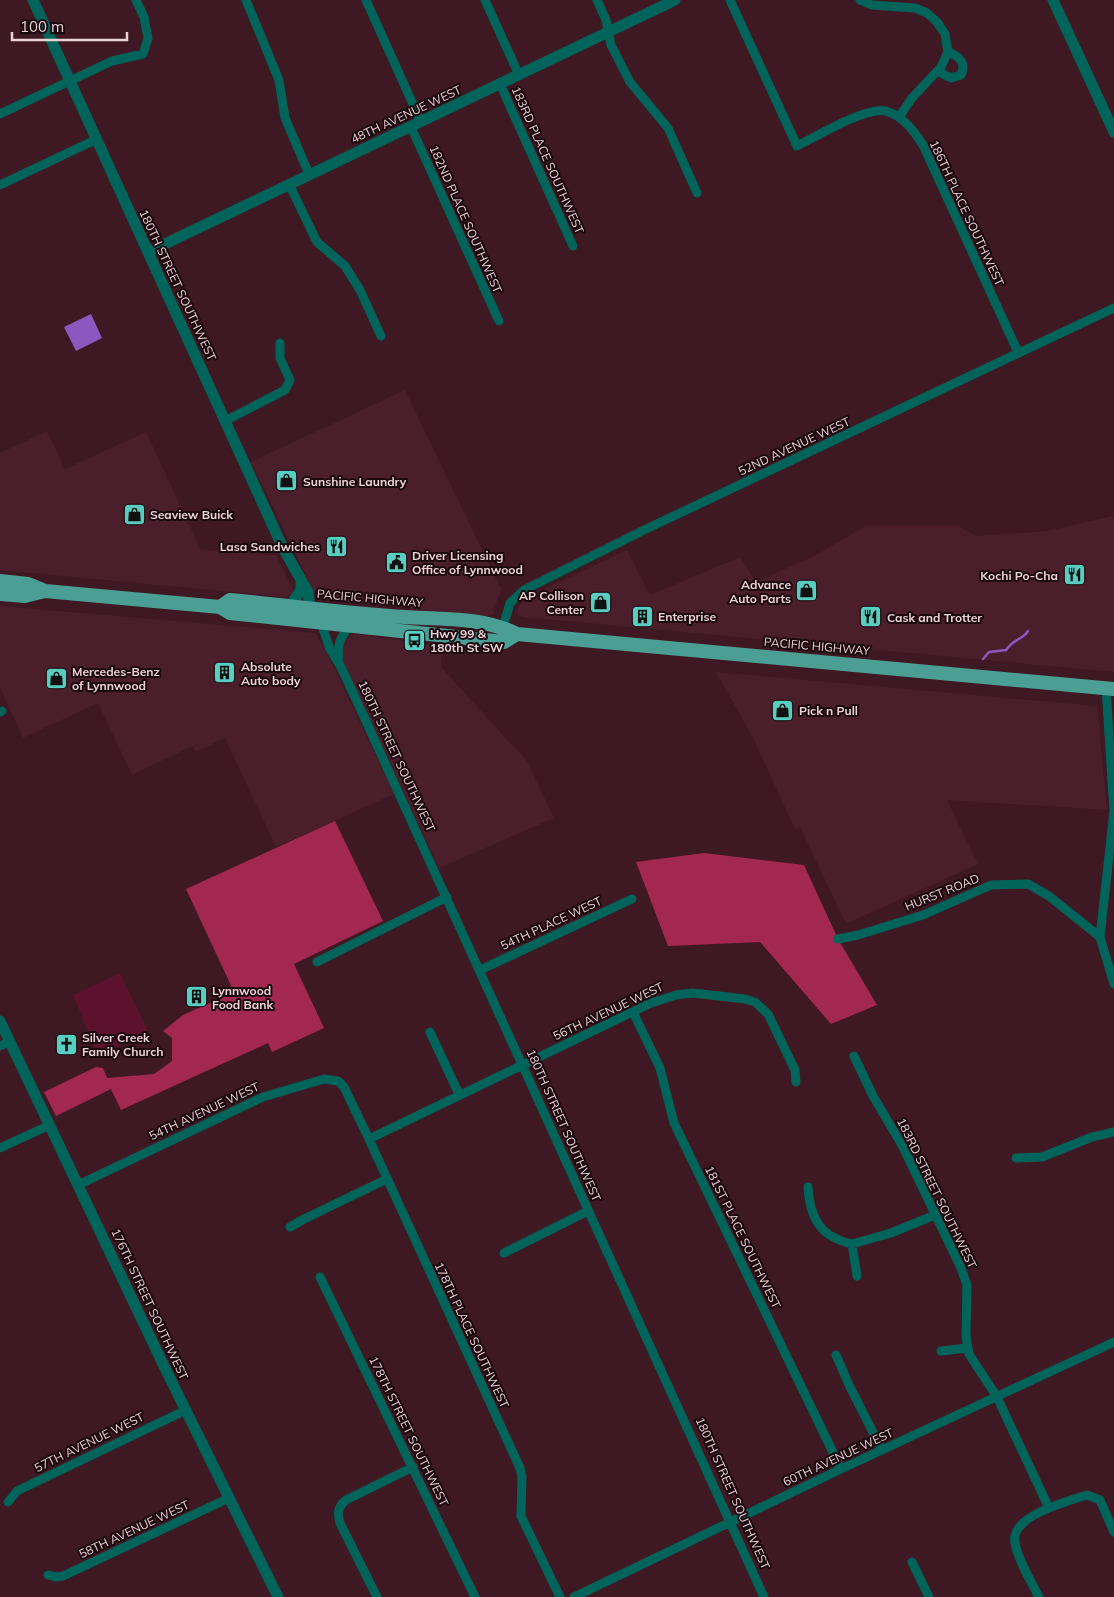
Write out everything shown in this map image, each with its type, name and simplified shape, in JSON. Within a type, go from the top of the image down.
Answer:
[{"type":"highway","name":"PACIFIC HIGHWAY","points":[[3,583],[28,584],[45,591],[220,607],[230,613],[504,642],[517,634]]},
{"type":"highway","name":"PACIFIC HIGHWAY","points":[[0,594],[25,596],[45,591]]},
{"type":"highway","name":"PACIFIC HIGHWAY","points":[[220,607],[230,600],[382,616],[448,619],[503,627],[517,634],[1110,689]]},
{"type":"highway","points":[[274,618],[289,614],[302,614],[310,608]]},
{"type":"highway","points":[[321,623],[330,618],[360,620],[382,616]]},
{"type":"highway","points":[[476,639],[503,627]]},
{"type":"street","name":"180TH STREET SOUTHWEST","points":[[33,0],[95,140],[283,548],[309,596],[310,608]]},
{"type":"street","points":[[0,114],[112,61],[143,54],[148,38],[144,16],[136,0]]},
{"type":"street","points":[[246,0],[279,80],[285,118],[309,174]]},
{"type":"street","name":"182ND PLACE SOUTHWEST","points":[[366,0],[499,321]]},
{"type":"street","name":"183RD PLACE SOUTHWEST","points":[[485,0],[519,75]]},
{"type":"street","points":[[597,0],[606,20],[611,45],[630,82],[668,128],[696,193]]},
{"type":"street","name":"48TH AVENUE WEST","points":[[148,252],[675,0]]},
{"type":"street","points":[[730,0],[797,146],[864,113],[885,111],[898,117],[912,98],[937,71],[948,52],[945,34],[937,22],[927,13],[910,8],[872,5],[860,0]]},
{"type":"street","points":[[1053,0],[1114,132]]},
{"type":"street","points":[[937,71],[950,78],[961,75],[963,64],[961,59],[948,52]]},
{"type":"street","name":"183RD PLACE SOUTHWEST","points":[[500,84],[573,246]]},
{"type":"street","name":"186TH PLACE SOUTHWEST","points":[[898,117],[913,130],[923,145],[1018,352]]},
{"type":"street","points":[[0,185],[95,140]]},
{"type":"street","points":[[289,184],[317,242],[345,266],[360,290],[381,336]]},
{"type":"street","name":"52ND AVENUE WEST","points":[[503,627],[510,603],[524,590],[644,530],[1114,308]]},
{"type":"street","points":[[225,421],[285,390],[290,380],[280,358],[280,343]]},
{"type":"street","points":[[290,606],[301,590],[301,581]]},
{"type":"street","name":"180TH STREET SOUTHWEST","points":[[321,623],[330,649],[447,897],[764,1597]]},
{"type":"street","points":[[339,665],[338,643],[350,626]]},
{"type":"street","points":[[1110,689],[1114,811],[1110,895],[1100,937],[1114,984]]},
{"type":"street","name":"HURST ROAD","points":[[838,939],[858,935],[923,915],[991,885],[1028,884],[1049,896],[1100,937]]},
{"type":"street","points":[[316,962],[447,897]]},
{"type":"street","name":"54TH PLACE WEST","points":[[480,970],[632,899]]},
{"type":"street","name":"56TH AVENUE WEST","points":[[369,1139],[661,998],[685,993],[745,999],[756,1002],[768,1014],[795,1070],[796,1082]]},
{"type":"street","name":"181ST PLACE SOUTHWEST","points":[[633,1012],[660,1068],[674,1123],[841,1469]]},
{"type":"street","name":"176TH STREET SOUTHWEST","points":[[0,1021],[5,1044],[50,1125],[186,1410],[278,1597]]},
{"type":"street","points":[[430,1032],[460,1094]]},
{"type":"street","name":"183RD STREET SOUTHWEST","points":[[854,1056],[873,1096],[902,1146],[965,1278],[967,1285],[966,1336],[967,1348],[972,1362],[997,1397],[1049,1508]]},
{"type":"street","name":"54TH AVENUE WEST","points":[[78,1185],[218,1117],[275,1092],[330,1079],[338,1081],[344,1087]]},
{"type":"street","name":"178TH PLACE SOUTHWEST","points":[[344,1087],[520,1468],[522,1477],[521,1516],[560,1597]]},
{"type":"street","points":[[0,1148],[50,1125]]},
{"type":"street","points":[[1016,1158],[1042,1157],[1092,1137],[1114,1132]]},
{"type":"street","points":[[290,1227],[386,1178]]},
{"type":"street","points":[[808,1187],[809,1206],[822,1230],[828,1236],[852,1244],[892,1233],[935,1216]]},
{"type":"street","points":[[504,1253],[588,1211]]},
{"type":"street","points":[[852,1244],[857,1276]]},
{"type":"street","name":"178TH STREET SOUTHWEST","points":[[320,1277],[475,1597]]},
{"type":"street","name":"60TH AVENUE WEST","points":[[574,1597],[841,1469],[1114,1342]]},
{"type":"street","points":[[941,1350],[967,1348]]},
{"type":"street","points":[[836,1355],[882,1450]]},
{"type":"street","name":"57TH AVENUE WEST","points":[[8,1502],[17,1491],[186,1410]]},
{"type":"street","points":[[377,1597],[340,1523],[338,1517],[339,1508],[346,1500],[413,1468]]},
{"type":"street","points":[[1039,1597],[1019,1556],[1015,1536],[1022,1522],[1049,1508],[1087,1495],[1100,1500],[1114,1532]]},
{"type":"street","name":"58TH AVENUE WEST","points":[[48,1575],[63,1576],[229,1498]]},
{"type":"street","points":[[912,1562],[929,1597]]},
{"type":"shaded area","points":[[91,314],[102,338],[76,351],[64,327]]},
{"type":"shaded area","points":[[405,390],[501,589],[493,613],[488,616],[328,600],[319,597],[313,590],[251,462]]},
{"type":"shaded area","points":[[47,431],[65,469],[146,432],[201,550],[276,555],[293,589],[293,593],[286,597],[0,570],[0,453]]},
{"type":"shaded area","points":[[1112,516],[1114,520],[1114,672],[523,617],[517,611],[519,605],[526,598],[627,550],[650,595],[740,557],[756,582],[814,556],[866,526],[958,526],[976,536],[1047,531]]},
{"type":"shaded area","points":[[0,606],[315,633],[323,645],[394,794],[276,847],[225,738],[196,752],[193,746],[132,775],[98,703],[23,738],[0,688]]},
{"type":"shaded area","points":[[354,634],[442,646],[441,667],[527,761],[554,818],[439,868],[345,665],[342,653],[344,643],[347,638]]},
{"type":"shaded area","name":"Pick n Pull","points":[[716,672],[1097,706],[1107,810],[947,800],[978,864],[846,924],[800,827],[795,829],[751,734]]},
{"type":"shaded area","points":[[335,821],[383,921],[294,964],[324,1028],[272,1052],[268,1043],[121,1110],[111,1089],[56,1116],[44,1092],[96,1067],[103,1068],[107,1078],[154,1074],[172,1061],[172,1038],[163,1031],[183,1015],[234,992],[186,889]]},
{"type":"shaded area","points":[[704,853],[804,865],[838,939],[877,1005],[831,1024],[760,942],[668,946],[636,862]]},
{"type":"shaded area","points":[[120,973],[148,1030],[98,1056],[73,995]]},
{"type":"waterway","points":[[983,659],[989,652],[1006,650],[1028,631]]},
{"type":"place","name":"Sunshine Laundry","points":[[287,481]]},
{"type":"place","name":"Seaview Buick","points":[[134,514]]},
{"type":"place","name":"Lasa Sandwiches","points":[[336,546]]},
{"type":"place","name":"Driver Licensing Office of Lynnwood","points":[[396,562]]},
{"type":"place","name":"Kochi Po-Cha","points":[[1074,575]]},
{"type":"place","name":"Advance Auto Parts","points":[[807,591]]},
{"type":"place","name":"AP Collison Center","points":[[600,602]]},
{"type":"place","name":"Enterprise","points":[[642,616]]},
{"type":"place","name":"Cask and Trotter","points":[[871,617]]},
{"type":"place","name":"Hwy 99 & 180th St SW","points":[[414,640]]},
{"type":"place","name":"Absolute Auto body","points":[[225,673]]},
{"type":"place","name":"Mercedes-Benz of Lynnwood","points":[[56,678]]},
{"type":"place","name":"Pick n Pull","points":[[783,710]]},
{"type":"place","name":"Lynnwood Food Bank","points":[[196,997]]},
{"type":"place","name":"Silver Creek Family Church","points":[[66,1044]]}]
